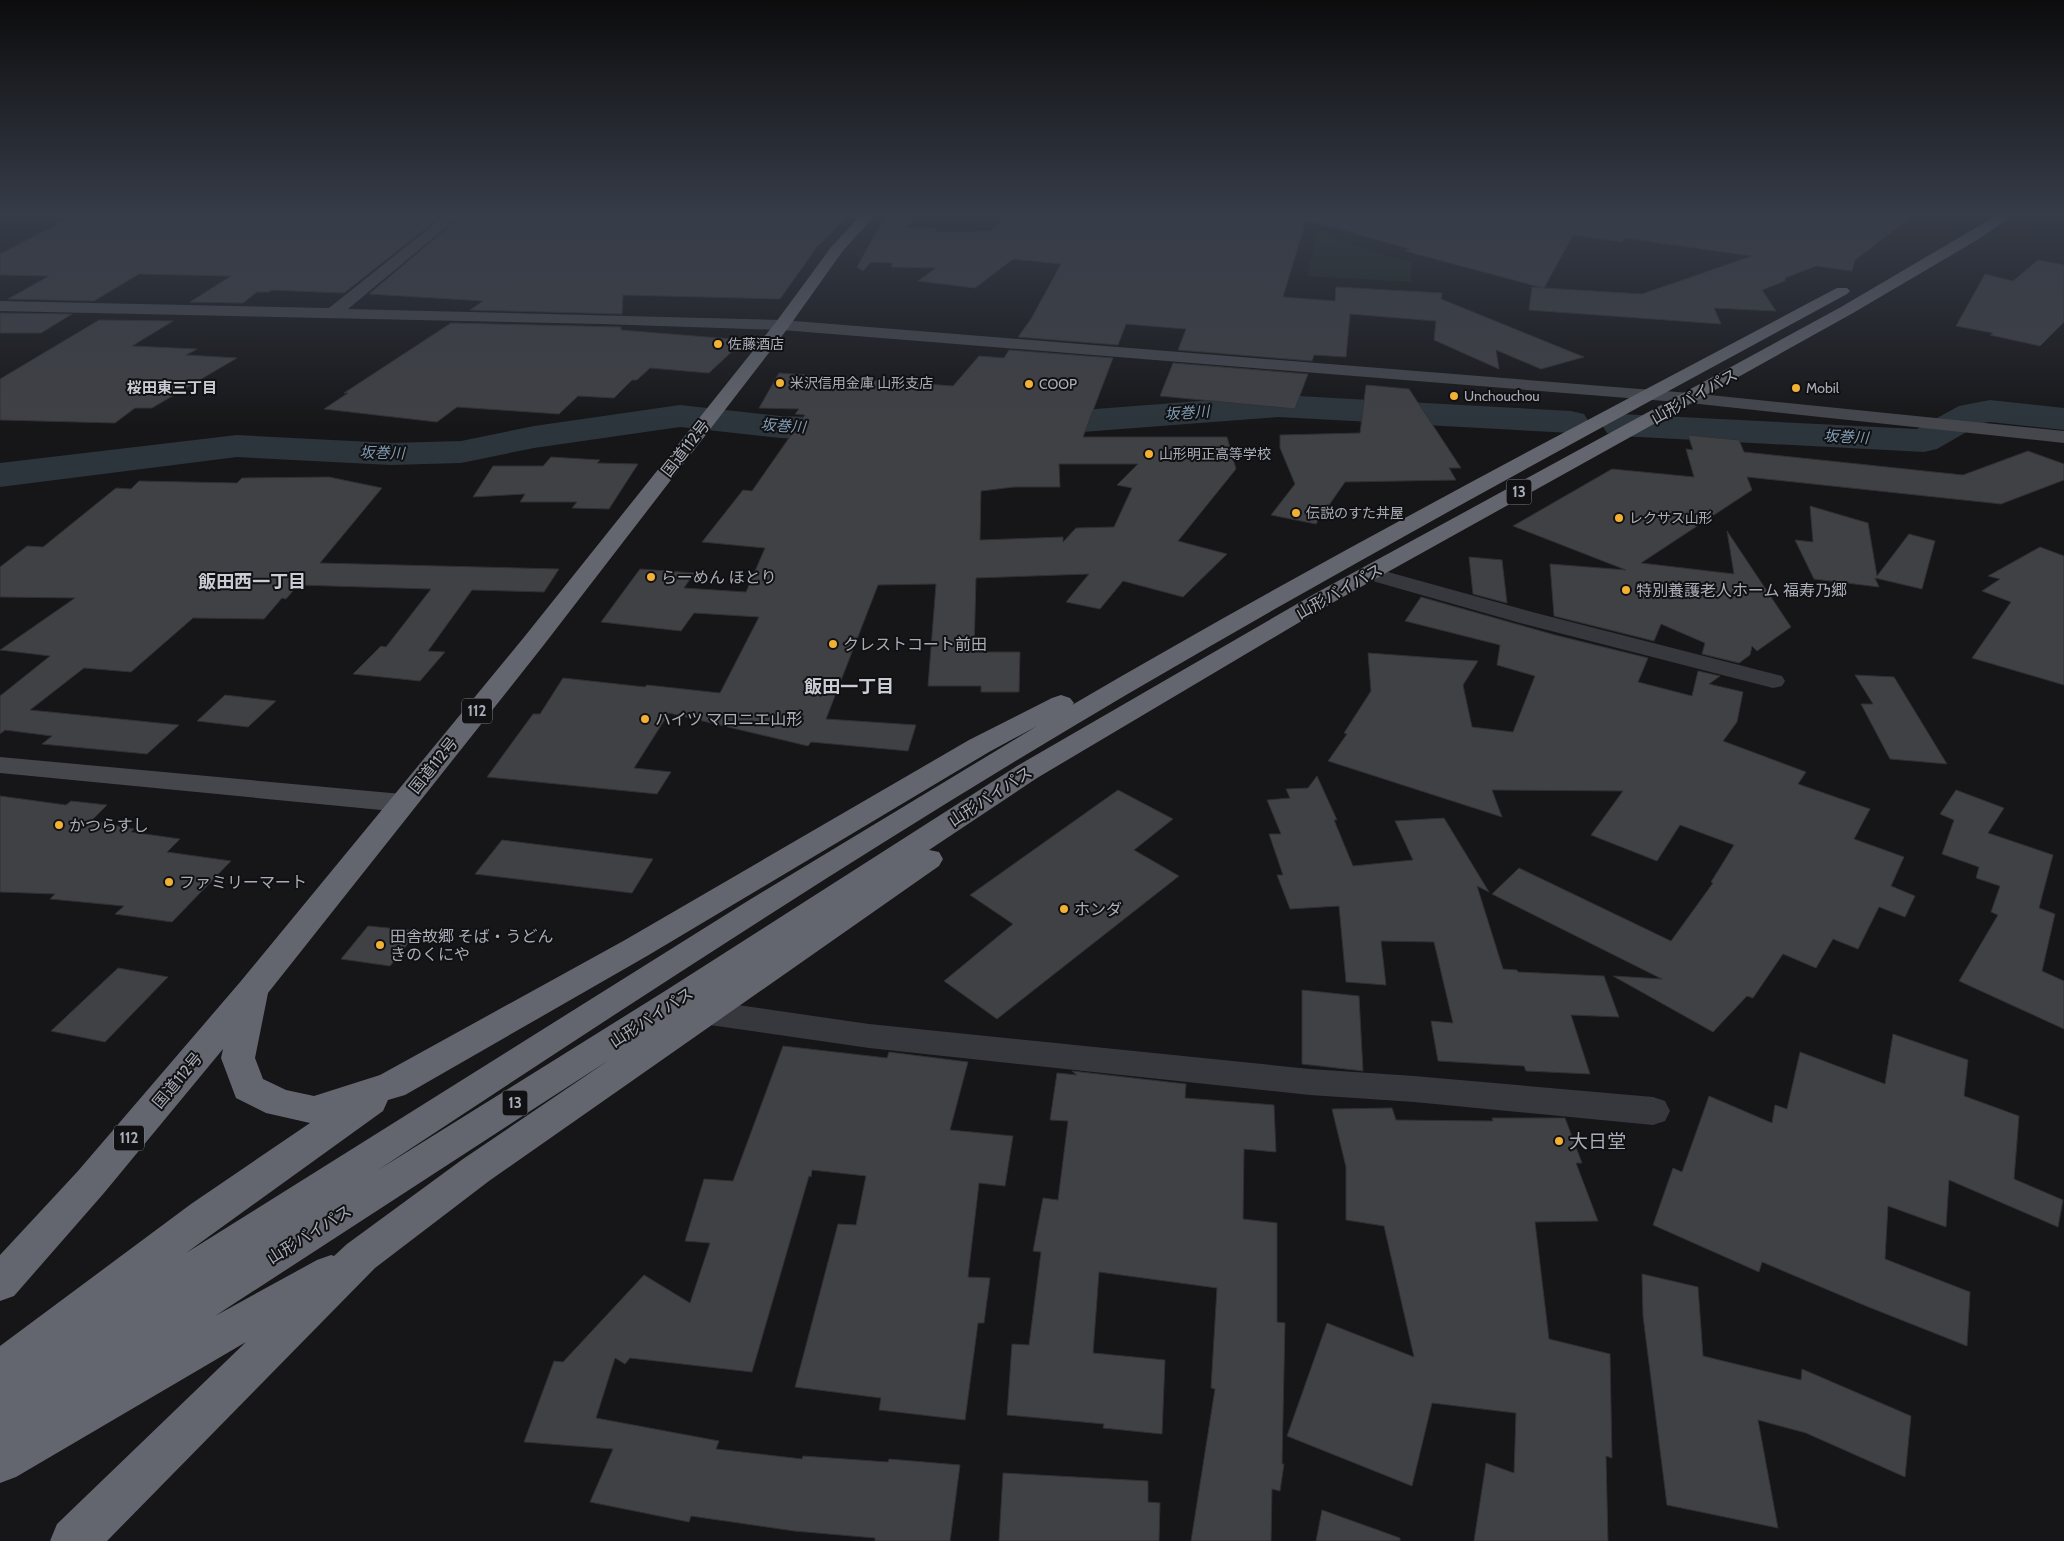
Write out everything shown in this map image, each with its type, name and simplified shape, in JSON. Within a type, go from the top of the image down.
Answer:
[{"type":"highway","name":"国道112号","points":[[0,1283],[91,1182],[253,989],[534,641],[812,285]]},
{"type":"highway","name":"山形バイパス","points":[[0,1394],[658,972],[1325,585],[1648,394],[1854,285]]},
{"type":"highway","name":"山形バイパス","points":[[1325,585],[1370,573],[1690,398],[1890,285]]},
{"type":"highway","points":[[0,1461],[166,1364],[361,1256],[476,1170],[703,1012],[1041,782],[1150,714],[1325,585]]},
{"type":"highway","points":[[0,1371],[205,1216],[392,1086],[636,948],[979,746],[1232,614],[1325,585]]},
{"type":"highway","name":"山形バイパス","points":[[0,1430],[677,1000],[1020,762]]},
{"type":"highway","points":[[253,989],[238,1058],[249,1088],[279,1103],[314,1110],[392,1086]]},
{"type":"highway","points":[[74,1541],[361,1256]]},
{"type":"street","points":[[333,313],[368,285]]},
{"type":"street","points":[[0,306],[782,325],[1648,394],[2064,437]]},
{"type":"street","points":[[1370,573],[1528,618],[1773,682]]},
{"type":"street","points":[[0,766],[402,803]]},
{"type":"street","points":[[703,1012],[869,1036],[1310,1082],[1414,1089],[1653,1111]]},
{"type":"building","points":[[33,285],[121,285],[94,301],[8,299]]},
{"type":"building","points":[[217,285],[354,285],[344,293],[272,290],[269,292],[257,292],[243,303],[190,302]]},
{"type":"building","points":[[380,285],[790,285],[780,299],[623,295],[622,314],[470,310],[483,301],[369,294]]},
{"type":"building","points":[[950,285],[979,285],[975,288]]},
{"type":"building","points":[[1050,285],[1287,285],[1283,297],[1335,301],[1336,287],[1442,293],[1441,299],[1584,357],[1541,369],[1496,350],[1499,369],[1434,340],[1436,321],[1350,314],[1346,357],[1314,355],[1312,361],[1178,350],[1186,329],[1126,324],[1118,345],[1018,337],[1031,319]]},
{"type":"building","points":[[1531,285],[1546,285],[1544,288],[1642,294],[1668,285],[1775,285],[1762,290],[1776,311],[1714,308],[1721,324],[1529,310],[1532,287],[1543,288]]},
{"type":"building","points":[[1979,285],[2064,285],[2064,322],[2040,346],[1990,335],[1993,333],[1956,326]]},
{"type":"building","points":[[0,313],[72,314],[41,333],[0,333]]},
{"type":"building","points":[[99,320],[173,321],[132,346],[197,349],[186,355],[237,358],[152,408],[135,408],[115,423],[0,420],[0,379]]},
{"type":"building","points":[[451,323],[621,327],[621,330],[744,340],[709,373],[650,368],[637,380],[632,380],[614,398],[578,396],[559,414],[457,407],[437,422],[324,409],[348,393],[344,393]]},
{"type":"building","points":[[1009,350],[1113,358],[1083,437],[1227,437],[1236,469],[1178,541],[1227,554],[1183,597],[1123,581],[1100,609],[1066,602],[1089,574],[976,578],[974,652],[1020,652],[1019,692],[981,692],[981,686],[928,686],[936,584],[878,585],[826,719],[916,725],[908,751],[811,742],[808,746],[669,713],[634,768],[671,772],[657,794],[487,777],[533,714],[540,714],[563,678],[720,693],[759,617],[694,613],[681,631],[601,622],[640,569],[694,573],[684,588],[746,592],[765,548],[702,542],[743,490],[752,491],[805,415],[795,414],[799,409],[759,408],[779,373],[953,386],[979,356],[1004,358]],"holes":[[[1059,464],[1138,464],[1117,485],[1132,488],[1114,527],[1076,528],[1063,542],[1063,537],[980,540],[981,491],[1014,487],[1060,487]]]},
{"type":"building","points":[[1173,363],[1308,374],[1295,409],[1160,396]]},
{"type":"building","points":[[1366,385],[1409,389],[1461,468],[1449,468],[1456,480],[1345,482],[1316,524],[1271,515],[1295,484],[1280,448],[1280,435],[1360,433]]},
{"type":"building","points":[[1688,435],[1739,440],[1744,452],[1963,475],[2028,451],[2064,464],[2064,480],[2001,504],[1747,477],[1752,490],[1641,563],[1734,574],[1727,531],[1791,627],[1757,651],[1752,646],[1750,655],[1739,663],[1702,654],[1705,643],[1661,624],[1654,641],[1554,616],[1550,564],[1626,570],[1513,526],[1612,469],[1694,477],[1686,449],[1693,450]]},
{"type":"building","points":[[551,457],[600,460],[597,463],[638,464],[609,509],[572,508],[577,502],[520,502],[525,494],[473,497],[493,466],[543,466]]},
{"type":"building","points":[[329,477],[382,488],[320,563],[559,569],[544,592],[472,590],[428,651],[445,652],[420,681],[353,674],[381,646],[386,647],[431,589],[298,585],[286,599],[282,598],[264,619],[193,618],[131,672],[84,668],[30,710],[179,725],[147,754],[42,744],[52,736],[5,730],[0,734],[0,696],[50,656],[0,650],[75,598],[0,597],[0,567],[27,546],[43,547],[116,488],[131,489],[139,481],[237,483],[242,478]]},
{"type":"building","points":[[1810,506],[1868,523],[1877,576],[1909,534],[1935,541],[1922,589],[1875,578],[1879,587],[1814,579],[1795,540],[1813,542]]},
{"type":"building","points":[[2040,547],[2064,556],[2064,685],[1972,658],[2011,602],[1982,591],[2000,579],[1988,576]]},
{"type":"building","points":[[1469,557],[1502,560],[1507,603],[1473,594]]},
{"type":"building","points":[[1421,597],[1555,635],[1648,658],[1638,682],[1692,696],[1698,671],[1720,676],[1709,684],[1743,692],[1737,722],[1723,741],[1806,772],[1798,784],[1870,809],[1854,839],[1904,857],[1891,886],[1915,896],[1905,917],[1879,907],[1858,949],[1833,939],[1816,968],[1783,954],[1753,998],[1747,996],[1713,1032],[1613,976],[1662,979],[1492,894],[1519,868],[1671,941],[1713,883],[1711,882],[1734,845],[1680,825],[1657,861],[1591,835],[1623,791],[1492,790],[1502,817],[1328,761],[1347,734],[1344,733],[1371,691],[1368,653],[1478,661],[1463,685],[1472,727],[1513,732],[1535,676],[1497,665],[1500,645],[1405,621]]},
{"type":"building","points":[[1855,675],[1894,677],[1947,764],[1890,759],[1861,704],[1873,704]]},
{"type":"building","points":[[225,695],[276,701],[248,727],[197,721]]},
{"type":"building","points":[[1317,776],[1337,820],[1334,820],[1353,866],[1413,860],[1395,821],[1444,818],[1489,892],[1477,886],[1503,969],[1517,970],[1518,972],[1604,976],[1619,1017],[1571,1015],[1590,1074],[1526,1071],[1524,1066],[1438,1061],[1431,1021],[1453,1023],[1434,942],[1381,941],[1386,985],[1346,982],[1339,906],[1290,909],[1277,875],[1283,875],[1269,834],[1281,834],[1267,800],[1290,798],[1286,789],[1308,788]]},
{"type":"building","name":"ホンダ","points":[[1118,790],[1173,819],[1134,850],[1179,876],[997,1019],[944,981],[1013,924],[970,895]]},
{"type":"building","points":[[1956,790],[2004,808],[1988,833],[2053,855],[2039,908],[2055,914],[2042,971],[2064,981],[2064,1029],[1959,981],[1998,915],[1991,912],[2000,886],[1976,878],[1979,867],[1942,854],[1954,820],[1940,814]]},
{"type":"building","points":[[0,796],[66,805],[71,801],[107,805],[91,821],[134,829],[131,832],[180,839],[167,852],[231,861],[172,922],[115,914],[124,906],[50,899],[55,894],[0,892]]},
{"type":"building","points":[[502,840],[653,859],[632,893],[475,874]]},
{"type":"building","name":"田舎故郷 そば・うどん きのくにや","points":[[368,926],[418,931],[390,966],[341,959]]},
{"type":"building","points":[[118,968],[168,977],[105,1042],[51,1031]]},
{"type":"building","points":[[1302,990],[1359,996],[1363,1071],[1302,1064]]},
{"type":"building","points":[[1893,1034],[1968,1060],[1964,1096],[2019,1116],[2014,1179],[2063,1200],[2058,1227],[1949,1180],[1946,1227],[1888,1206],[1885,1259],[1970,1292],[1967,1346],[1762,1262],[1759,1272],[1653,1225],[1673,1168],[1682,1172],[1709,1096],[1772,1123],[1775,1105],[1787,1109],[1800,1052],[1885,1084]]},
{"type":"building","points":[[783,1046],[887,1058],[889,1052],[968,1062],[950,1130],[1013,1136],[1005,1186],[979,1183],[968,1277],[990,1278],[984,1323],[978,1323],[965,1420],[879,1410],[881,1398],[795,1387],[838,1224],[856,1225],[866,1176],[812,1170],[752,1372],[630,1358],[625,1364],[615,1358],[596,1418],[719,1441],[716,1449],[802,1459],[803,1456],[888,1462],[889,1459],[960,1465],[950,1541],[875,1541],[875,1538],[794,1531],[691,1516],[689,1522],[590,1502],[613,1449],[524,1442],[554,1361],[563,1362],[644,1275],[690,1303],[710,1243],[685,1241],[704,1179],[733,1181]]},
{"type":"building","points":[[1072,1071],[1186,1084],[1185,1098],[1274,1105],[1276,1152],[1244,1149],[1243,1219],[1277,1223],[1277,1322],[1285,1323],[1282,1464],[1284,1464],[1280,1491],[1272,1489],[1271,1541],[1191,1541],[1215,1389],[1211,1388],[1217,1288],[1099,1272],[1093,1353],[1165,1360],[1162,1434],[1103,1428],[1104,1424],[1007,1415],[1012,1344],[1029,1345],[1041,1252],[1033,1251],[1043,1198],[1058,1200],[1068,1121],[1050,1120],[1057,1073],[1077,1075]]},
{"type":"building","points":[[1392,1108],[1396,1120],[1493,1121],[1492,1118],[1565,1118],[1582,1163],[1576,1163],[1598,1221],[1535,1222],[1549,1339],[1610,1354],[1612,1458],[1606,1456],[1608,1541],[1474,1541],[1486,1463],[1514,1473],[1516,1413],[1432,1403],[1412,1486],[1287,1436],[1327,1323],[1414,1357],[1384,1226],[1346,1220],[1346,1167],[1332,1109]]},
{"type":"building","points":[[1642,1274],[1698,1287],[1703,1356],[1801,1380],[1802,1369],[1911,1416],[1905,1477],[1806,1433],[1758,1420],[1778,1528],[1667,1505],[1643,1316]]},
{"type":"building","points":[[1003,1473],[1148,1481],[1148,1502],[1160,1503],[1159,1541],[999,1541]]},
{"type":"building","points":[[1322,1510],[1400,1538],[1400,1541],[1316,1541]]},
{"type":"waterway","name":"坂巻川","points":[[1017,426],[1279,406],[1571,422]]},
{"type":"waterway","name":"坂巻川","points":[[1620,425],[1924,441],[1972,414],[1990,411],[2064,419]]},
{"type":"waterway","name":"坂巻川","points":[[0,475],[237,446],[391,454],[461,452],[534,437],[680,416],[780,427],[870,430]]},
{"type":"place","name":"佐藤酒店","points":[[718,344]]},
{"type":"place","name":"米沢信用金庫 山形支店","points":[[780,383]]},
{"type":"place","name":"COOP","points":[[1029,384]]},
{"type":"place","name":"Mobil","points":[[1796,388]]},
{"type":"place","name":"Unchouchou","points":[[1454,396]]},
{"type":"place","name":"山形明正高等学校","points":[[1149,454]]},
{"type":"place","name":"伝説のすた丼屋","points":[[1296,513]]},
{"type":"place","name":"レクサス山形","points":[[1619,518]]},
{"type":"place","name":"らーめん ほとり","points":[[651,577]]},
{"type":"place","name":"特別養護老人ホーム 福寿乃郷","points":[[1626,590]]},
{"type":"place","name":"クレストコート前田","points":[[833,644]]},
{"type":"place","name":"ハイツ マロニエ山形","points":[[645,719]]},
{"type":"place","name":"かつらすし","points":[[59,825]]},
{"type":"place","name":"ファミリーマート","points":[[169,882]]},
{"type":"place","name":"ホンダ","points":[[1064,909]]},
{"type":"place","name":"田舎故郷 そば・うどん きのくにや","points":[[380,945]]},
{"type":"place","name":"大日堂","points":[[1559,1141]]},
{"type":"district","name":"桜田東三丁目","points":[[172,388]]},
{"type":"district","name":"飯田西一丁目","points":[[252,582]]},
{"type":"district","name":"飯田一丁目","points":[[849,687]]}]
